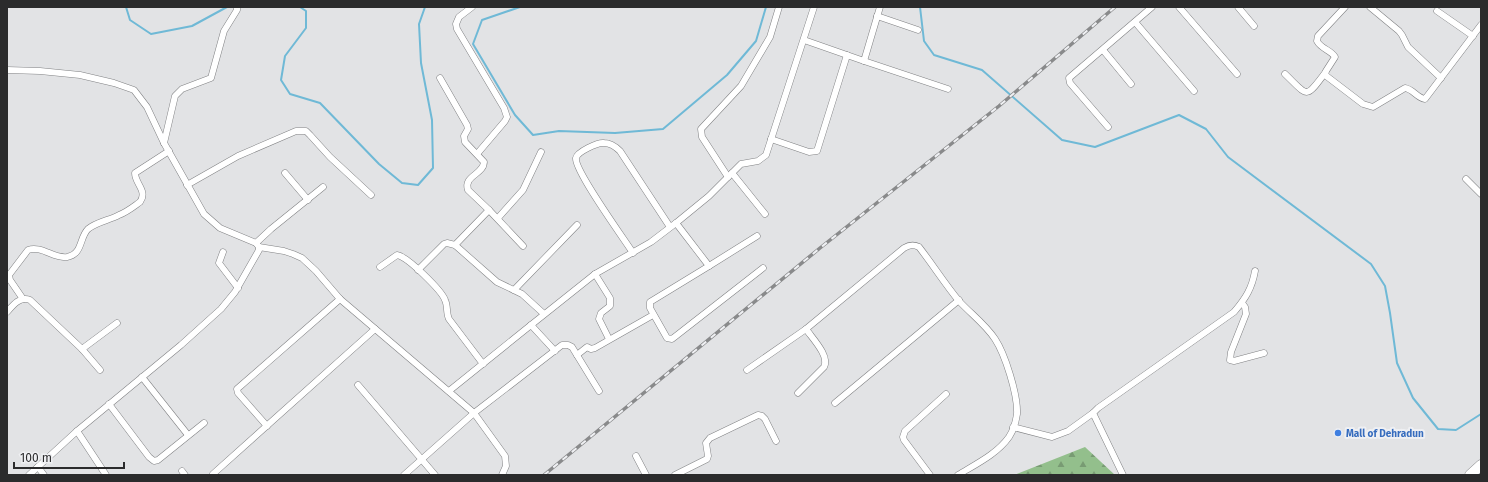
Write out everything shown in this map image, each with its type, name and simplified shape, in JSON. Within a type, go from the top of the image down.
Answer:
[{"type":"highway","points":[[1470,475],[1481,466]]},
{"type":"street","points":[[164,143],[175,96],[182,89],[211,78],[224,31],[237,10],[236,7]]},
{"type":"street","points":[[472,7],[459,17],[456,24],[457,29],[504,108],[507,117],[477,154]]},
{"type":"street","points":[[765,214],[730,175],[702,137],[701,129],[741,86],[770,36],[779,7]]},
{"type":"street","points":[[449,391],[595,274],[651,242],[676,223],[709,196],[743,163],[761,160],[766,156],[814,7]]},
{"type":"street","points":[[864,61],[880,7]]},
{"type":"street","points":[[1108,128],[1069,80],[1072,75],[1152,7]]},
{"type":"street","points":[[1179,7],[1237,74]]},
{"type":"street","points":[[1238,7],[1254,26]]},
{"type":"street","points":[[1285,74],[1302,91],[1310,92],[1313,90],[1335,57],[1332,53],[1318,44],[1318,36],[1345,7]]},
{"type":"street","points":[[1370,7],[1402,34],[1408,47],[1441,78]]},
{"type":"street","points":[[1437,11],[1473,36]]},
{"type":"street","points":[[877,16],[918,30]]},
{"type":"street","points":[[1135,22],[1194,91]]},
{"type":"street","points":[[1325,74],[1346,92],[1370,107],[1373,107],[1405,88],[1411,90],[1420,98],[1425,99],[1481,25]]},
{"type":"street","points":[[804,40],[948,89]]},
{"type":"street","points":[[1103,50],[1131,84]]},
{"type":"street","points":[[771,139],[809,152],[817,151],[847,55]]},
{"type":"street","points":[[7,70],[40,71],[80,75],[125,86],[136,93],[146,107],[164,143],[204,214],[214,223],[230,233],[257,245],[289,252],[302,258],[316,271],[340,299],[474,413],[505,456],[506,466],[502,475]]},
{"type":"street","points":[[440,78],[467,125],[468,129],[464,142],[483,159],[484,165],[468,180],[468,190],[498,218],[523,246]]},
{"type":"street","points":[[187,185],[238,156],[296,131],[302,130],[310,135],[330,157],[371,195]]},
{"type":"street","points":[[633,252],[604,212],[576,162],[578,154],[604,142],[616,147],[670,227]]},
{"type":"street","points":[[23,299],[10,280],[9,275],[28,250],[35,249],[64,257],[79,250],[83,238],[89,229],[118,216],[140,202],[143,192],[135,178],[135,173],[169,151]]},
{"type":"street","points":[[498,218],[523,190],[541,152]]},
{"type":"street","points":[[285,173],[308,200]]},
{"type":"street","points":[[1466,179],[1481,194]]},
{"type":"street","points":[[29,475],[77,431],[181,345],[221,309],[238,288],[258,253],[257,245],[271,229],[323,187]]},
{"type":"street","points":[[455,245],[489,210]]},
{"type":"street","points":[[676,223],[709,266]]},
{"type":"street","points":[[514,290],[577,225]]},
{"type":"street","points":[[757,236],[653,299],[649,305],[653,315],[667,338],[672,339],[762,268]]},
{"type":"street","points":[[418,270],[444,244],[447,243],[455,245],[497,282],[522,294],[544,314]]},
{"type":"street","points":[[747,370],[806,329],[908,245],[915,245],[919,247],[959,300],[986,328],[1001,349],[1015,398],[1017,414],[1010,436],[999,449],[958,475]]},
{"type":"street","points":[[223,252],[219,263],[238,288]]},
{"type":"street","points":[[380,268],[397,255],[404,257],[418,270],[442,294],[445,300],[449,319],[483,364]]},
{"type":"street","points":[[1013,427],[1046,436],[1056,436],[1068,431],[1098,408],[1234,312],[1242,303],[1252,286],[1255,271]]},
{"type":"street","points":[[595,274],[610,298],[610,306],[601,313],[599,319],[609,339]]},
{"type":"street","points":[[267,426],[238,393],[237,389],[340,299]]},
{"type":"street","points":[[7,312],[19,300],[30,300],[82,349],[100,370]]},
{"type":"street","points":[[835,403],[959,300]]},
{"type":"street","points":[[1242,303],[1245,307],[1246,314],[1229,359],[1234,361],[1264,353]]},
{"type":"street","points":[[577,356],[587,347],[593,349],[653,315]]},
{"type":"street","points":[[82,349],[117,323]]},
{"type":"street","points":[[531,325],[555,351]]},
{"type":"street","points":[[212,474],[375,329]]},
{"type":"street","points":[[798,393],[824,367],[826,361],[825,356],[806,329]]},
{"type":"street","points":[[404,475],[474,413],[562,345],[572,347],[599,391]]},
{"type":"street","points":[[142,377],[188,435]]},
{"type":"street","points":[[358,385],[435,475]]},
{"type":"street","points":[[930,475],[904,440],[904,434],[905,431],[946,394]]},
{"type":"street","points":[[109,404],[149,457],[154,461],[158,460],[204,423]]},
{"type":"street","points":[[1093,413],[1123,475]]},
{"type":"street","points":[[675,475],[707,459],[706,443],[710,438],[758,415],[765,419],[776,441]]},
{"type":"street","points":[[77,431],[106,475]]},
{"type":"street","points":[[636,456],[646,475]]},
{"type":"street","points":[[38,467],[44,475]]},
{"type":"green space","points":[[1085,447],[1115,475],[1014,475]]},
{"type":"waterway","points":[[126,7],[130,20],[151,34],[192,26],[227,7]]},
{"type":"waterway","points":[[300,7],[306,11],[306,28],[285,56],[281,80],[290,94],[320,103],[379,164],[402,183],[418,185],[433,168],[432,120],[421,63],[419,24],[425,7]]},
{"type":"waterway","points":[[520,7],[482,20],[473,44],[515,115],[533,135],[559,131],[615,133],[663,129],[727,75],[756,41],[766,7]]},
{"type":"waterway","points":[[920,7],[924,41],[934,55],[982,70],[1062,140],[1095,147],[1179,115],[1206,129],[1228,157],[1371,264],[1385,286],[1397,363],[1413,398],[1438,429],[1456,430],[1481,414]]},
{"type":"railway","points":[[544,475],[820,248],[999,106],[1115,7]]},
{"type":"place","name":"Mall of Dehradun","points":[[1338,433]]}]
